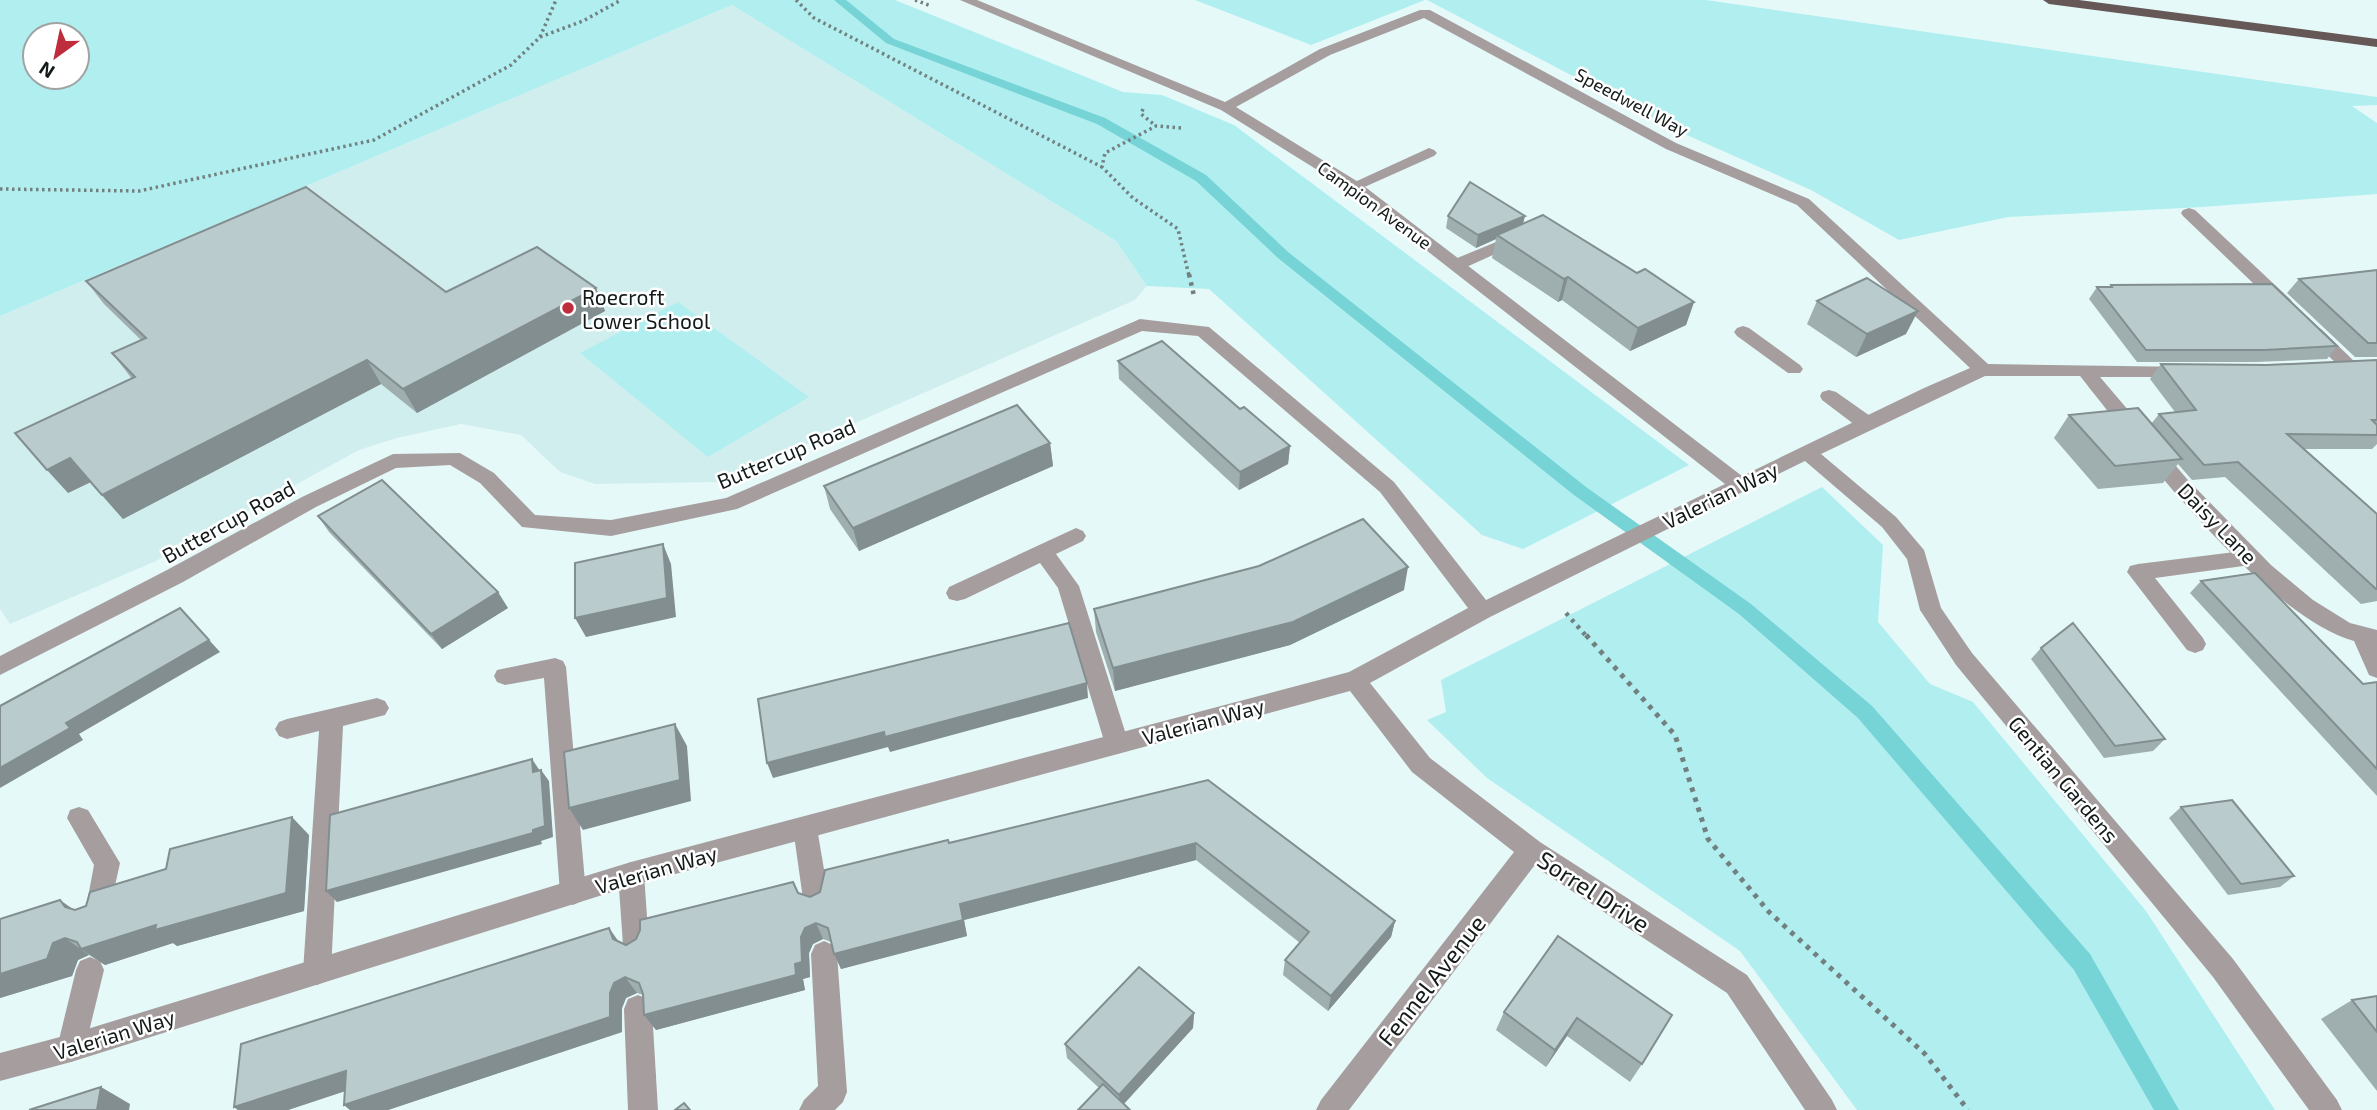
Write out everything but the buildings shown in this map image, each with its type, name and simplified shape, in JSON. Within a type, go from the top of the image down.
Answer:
[{"type":"main road","points":[[2049,0],[2377,43]]},
{"type":"street","name":"Campion Avenue","points":[[966,0],[1226,107],[1353,186],[1740,485]]},
{"type":"street","name":"Speedwell Way","points":[[1226,107],[1325,52],[1425,13],[1671,146],[1803,202],[1983,370]]},
{"type":"street","points":[[1353,186],[1429,153]]},
{"type":"street","points":[[2189,213],[2298,316],[2357,367],[2323,369]]},
{"type":"street","points":[[1456,265],[1532,232]]},
{"type":"street","name":"Buttercup Road","points":[[0,666],[175,576],[309,502],[393,461],[453,458],[487,478],[529,522],[611,528],[730,504],[1140,325],[1203,331]]},
{"type":"street","points":[[1203,331],[1387,487],[1482,611]]},
{"type":"street","points":[[1743,332],[1794,369]]},
{"type":"street","name":"Valerian Way","points":[[0,1068],[631,874],[1355,680],[1482,611],[1807,452],[1983,370],[2203,371]]},
{"type":"street","name":"Daisy Lane","points":[[2086,372],[2180,484],[2251,558],[2311,613],[2371,639]]},
{"type":"street","points":[[1829,396],[1866,424]]},
{"type":"street","name":"Gentian Gardens","points":[[1807,452],[1889,522],[1917,556],[1931,610],[1964,659],[2223,968],[2327,1110]]},
{"type":"street","points":[[957,593],[1076,536]]},
{"type":"street","points":[[1044,553],[1069,586],[1117,744]]},
{"type":"street","points":[[2195,644],[2138,572],[2251,558]]},
{"type":"street","points":[[2371,639],[2377,669]]},
{"type":"street","points":[[505,676],[555,667],[572,892]]},
{"type":"street","name":"Sorrel Drive","points":[[1355,680],[1421,765],[1531,850],[1737,984],[1822,1110]]},
{"type":"street","points":[[287,729],[377,708]]},
{"type":"street","points":[[317,972],[332,717]]},
{"type":"street","points":[[79,818],[107,863],[98,913]]},
{"type":"street","points":[[805,828],[816,899]]},
{"type":"street","name":"Fennel Avenue","points":[[1331,1110],[1531,850]]},
{"type":"street","points":[[631,874],[636,945]]},
{"type":"street","points":[[814,1110],[833,1092],[824,954]]},
{"type":"street","points":[[71,1048],[90,970]]},
{"type":"street","points":[[638,1009],[643,1110]]},
{"type":"path","points":[[0,189],[139,191],[374,139],[511,65],[540,37],[556,0]]},
{"type":"path","points":[[540,37],[583,21],[621,0]]},
{"type":"path","points":[[796,0],[814,18],[969,101],[1033,130],[1102,167],[1133,198],[1178,229],[1203,331]]},
{"type":"path","points":[[1102,167],[1105,153],[1143,133]]},
{"type":"path","points":[[1540,584],[1675,735],[1708,839],[1769,912],[1925,1054],[1968,1110]]},
{"type":"shaded area","points":[[0,0],[895,0],[1123,92],[1162,95],[1234,125],[1689,465],[1523,549],[1482,535],[1209,289],[1147,286],[1116,241],[732,5],[0,316]]},
{"type":"shaded area","points":[[1195,0],[1425,0],[1311,45]]},
{"type":"shaded area","points":[[1427,0],[1706,0],[2377,97],[2377,105],[2352,106],[2377,123],[2377,194],[2008,217],[1899,240],[1811,190],[1680,132]]},
{"type":"shaded area","name":"Roecroft Lower School","points":[[732,5],[1116,241],[1147,286],[1135,300],[721,482],[595,484],[560,472],[521,435],[461,424],[397,438],[359,450],[156,561],[10,624],[0,609],[0,316]]},
{"type":"shaded area","points":[[678,302],[809,397],[708,457],[580,353]]},
{"type":"shaded area","points":[[1822,487],[1883,545],[1878,622],[1930,684],[1973,702],[2146,911],[2275,1110],[1857,1110],[1740,951],[1487,778],[1427,720],[1446,712],[1441,680]]},
{"type":"waterway","points":[[839,0],[890,41],[1101,121],[1201,178],[1283,255],[1580,491],[1745,609],[1865,712],[2082,962],[2167,1110]]},
{"type":"place","name":"Roecroft Lower School","points":[[568,308]]}]
